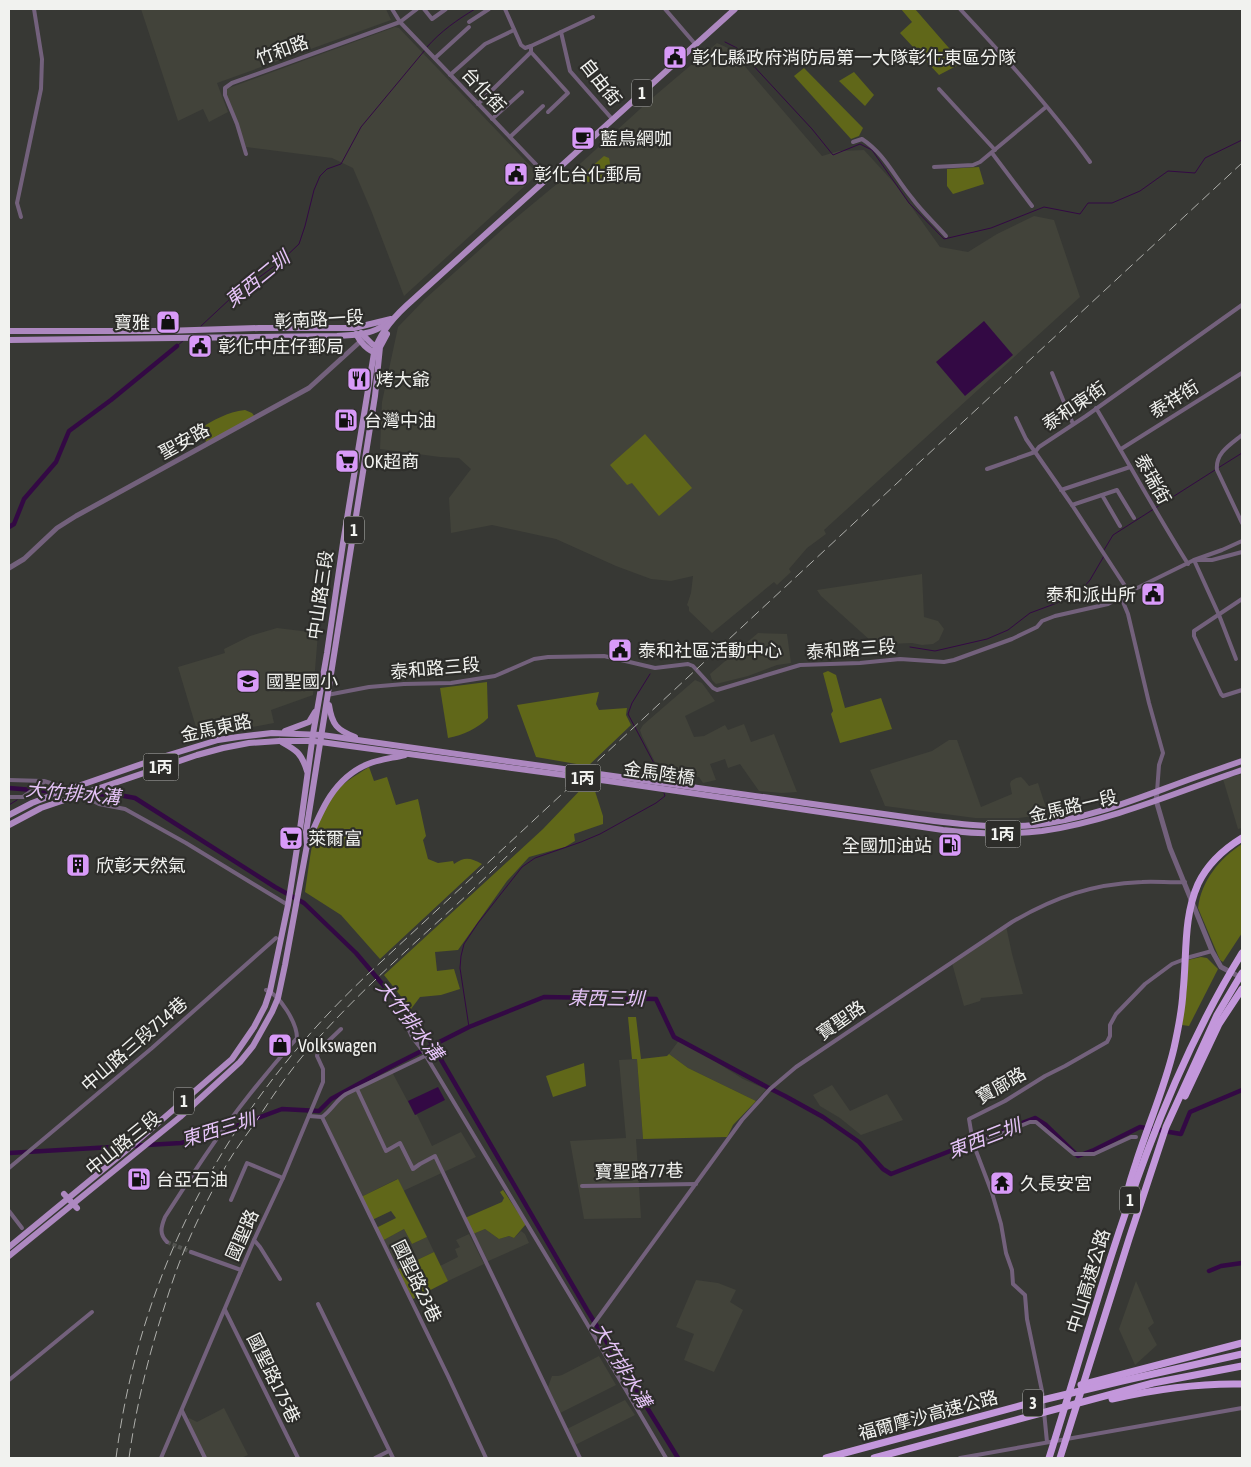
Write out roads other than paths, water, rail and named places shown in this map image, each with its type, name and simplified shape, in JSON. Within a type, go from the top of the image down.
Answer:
[{"type":"highway","points":[[1123,1220],[1126,1192],[1174,1049],[1183,993],[1189,912],[1198,884],[1207,869],[1226,849],[1242,838]]},
{"type":"highway","name":"中山高速公路","points":[[1049,1458],[1123,1220],[1172,1089],[1199,1030],[1242,953]]},
{"type":"highway","name":"中山高速公路","points":[[1060,1458],[1166,1127],[1217,1015],[1242,973]]},
{"type":"highway","points":[[1166,1127],[1180,1106],[1219,1024],[1242,989]]},
{"type":"highway","points":[[1034,1402],[1071,1388],[1242,1343]]},
{"type":"highway","name":"福爾摩沙高速公路","points":[[826,1458],[1034,1402],[1242,1354]]},
{"type":"highway","name":"福爾摩沙高速公路","points":[[874,1458],[1153,1383],[1242,1366]]},
{"type":"highway","points":[[1014,1421],[1149,1390],[1216,1383],[1242,1384]]},
{"type":"main road","name":"中山路三段","points":[[9,1247],[182,1118],[240,1062],[253,1046],[278,998],[285,966],[292,880],[313,738],[377,350],[392,319],[735,9]]},
{"type":"main road","name":"彰南路一段","points":[[9,331],[354,328],[392,319]]},
{"type":"main road","name":"彰南路一段","points":[[9,340],[362,337],[382,327],[392,319]]},
{"type":"main road","points":[[354,328],[377,350]]},
{"type":"main road","name":"中山路三段","points":[[9,1256],[173,1108],[232,1059],[254,1027],[265,1006],[291,905],[300,882],[307,846],[306,832],[375,396],[377,350]]},
{"type":"main road","points":[[328,695],[330,715],[335,724],[340,730],[363,740]]},
{"type":"main road","points":[[280,733],[309,722],[319,701]]},
{"type":"main road","name":"金馬東路","points":[[9,816],[32,803],[70,789],[218,740],[256,734],[280,733],[313,738],[320,742]]},
{"type":"main road","name":"金馬東路","points":[[9,825],[41,808],[197,755],[249,743],[313,738],[322,735]]},
{"type":"main road","name":"1丙","points":[[322,735],[363,740],[410,750]]},
{"type":"main road","points":[[278,741],[299,753],[304,760],[308,774]]},
{"type":"main road","name":"1丙","points":[[320,742],[410,750]]},
{"type":"main road","name":"金馬陸橋","points":[[410,750],[757,799]]},
{"type":"main road","name":"1","points":[[307,846],[327,800],[348,775],[369,764],[410,750]]},
{"type":"main road","name":"金馬路一段","points":[[757,799],[945,823],[1012,826],[1035,825],[1106,809],[1242,761]]},
{"type":"main road","name":"金馬路一段","points":[[757,799],[966,833],[1000,834],[1040,831],[1073,825],[1113,814],[1242,770]]},
{"type":"main road","points":[[173,1108],[182,1118]]},
{"type":"street","points":[[21,217],[16,203],[41,88],[42,59],[34,9]]},
{"type":"street","points":[[392,9],[400,22],[417,9]]},
{"type":"street","points":[[424,9],[432,19],[446,9]]},
{"type":"street","points":[[435,58],[469,24],[489,9]]},
{"type":"street","points":[[505,9],[521,45],[525,48],[593,17]]},
{"type":"street","points":[[665,9],[696,45]]},
{"type":"street","points":[[960,9],[1012,64],[1090,162]]},
{"type":"street","name":"台化街","points":[[400,22],[548,177]]},
{"type":"street","name":"竹和路","points":[[246,154],[237,124],[225,95],[225,88],[232,83],[400,22]]},
{"type":"street","points":[[450,75],[485,44],[514,30]]},
{"type":"street","name":"自由街","points":[[561,32],[570,71],[613,120]]},
{"type":"street","points":[[531,46],[532,52],[568,93],[548,112]]},
{"type":"street","points":[[478,104],[532,52]]},
{"type":"street","points":[[939,90],[994,152],[1032,206]]},
{"type":"street","points":[[492,119],[522,92]]},
{"type":"street","points":[[510,137],[543,106]]},
{"type":"street","points":[[934,167],[973,165],[980,162],[1046,107]]},
{"type":"street","points":[[854,142],[862,139],[872,146],[892,169],[912,198],[946,236]]},
{"type":"street","name":"泰和東街","points":[[1129,592],[1035,452],[1039,447],[1242,305]]},
{"type":"street","name":"聖安路","points":[[9,568],[24,559],[57,528],[76,516],[309,388],[362,337]]},
{"type":"street","points":[[1052,372],[1073,424]]},
{"type":"street","name":"泰祥街","points":[[1121,450],[1242,373]]},
{"type":"street","name":"泰瑞街","points":[[1096,408],[1188,564]]},
{"type":"street","points":[[987,469],[1035,452],[1026,440],[1016,418]]},
{"type":"street","points":[[1242,435],[1220,454],[1216,464],[1242,523]]},
{"type":"street","points":[[1061,490],[1130,467]]},
{"type":"street","points":[[1072,505],[1117,490],[1134,518]]},
{"type":"street","points":[[1102,495],[1120,526]]},
{"type":"street","points":[[1242,540],[1222,550],[1194,560],[1121,597],[1128,614],[1149,703],[1164,753],[1159,765],[1156,800],[1170,848],[1212,951],[1221,967],[1242,978]]},
{"type":"street","points":[[1194,560],[1212,560],[1242,552]]},
{"type":"street","points":[[1194,560],[1219,615],[1236,659]]},
{"type":"street","name":"泰和路三段","points":[[320,693],[328,695],[369,687],[451,683],[495,676],[534,659],[548,656],[604,656],[655,668],[688,664],[694,666],[713,688],[717,690],[800,665],[860,663],[900,659],[944,662],[954,660],[1012,639],[1037,627],[1042,621],[1055,616],[1108,604],[1121,597]]},
{"type":"street","points":[[1242,599],[1194,631],[1194,636],[1221,694],[1224,696],[1242,690]]},
{"type":"street","points":[[9,780],[44,782],[70,789],[99,804],[125,809],[291,905]]},
{"type":"street","points":[[9,797],[23,797],[44,782]]},
{"type":"street","name":"寶聖路","points":[[590,1329],[742,1120],[770,1089],[796,1067],[1012,922],[1046,904],[1082,890],[1121,883],[1185,882]]},
{"type":"street","name":"中山路三段714巷","points":[[9,1168],[152,1048],[276,938]]},
{"type":"street","name":"寶廍路","points":[[1047,1442],[1042,1391],[1028,1326],[1025,1295],[1014,1284],[995,1201],[973,1142],[969,1119],[1006,1101],[1045,1076],[1107,1042],[1110,1036],[1110,1025],[1116,1014],[1145,984],[1172,964],[1212,951]]},
{"type":"street","points":[[168,1242],[162,1235],[161,1229],[165,1217],[212,1145],[250,1093],[297,1038],[297,1031],[283,1004],[268,990]]},
{"type":"street","points":[[408,1028],[666,1458]]},
{"type":"street","name":"國聖路","points":[[160,1458],[323,1082],[323,1069],[317,1056],[318,1051],[341,1029]]},
{"type":"street","points":[[309,1116],[322,1117],[337,1099],[425,1056]]},
{"type":"street","points":[[356,1089],[386,1150],[400,1143],[413,1169],[435,1156],[580,1458]]},
{"type":"street","name":"國聖路23巷","points":[[322,1117],[486,1458]]},
{"type":"street","points":[[973,1142],[993,1138],[1030,1122],[1036,1122],[1074,1154],[1094,1154],[1131,1137],[1136,1137]]},
{"type":"street","points":[[231,1200],[246,1163],[283,1178]]},
{"type":"street","name":"寶聖路77巷","points":[[582,1186],[696,1184]]},
{"type":"street","points":[[9,1211],[22,1228]]},
{"type":"street","points":[[254,1240],[260,1246],[280,1279]]},
{"type":"street","points":[[191,1252],[242,1270]]},
{"type":"street","points":[[318,1304],[393,1458]]},
{"type":"street","name":"國聖路175巷","points":[[225,1310],[298,1458]]},
{"type":"street","points":[[9,1380],[92,1312]]},
{"type":"street","points":[[960,1458],[1242,1408]]},
{"type":"street","points":[[182,1410],[205,1458]]},
{"type":"street","points":[[375,1458],[389,1451]]},
{"type":"waterway","name":"東西二圳","points":[[427,47],[450,26],[475,9]]},
{"type":"waterway","points":[[725,42],[737,48],[812,129],[833,155],[860,144],[872,150],[909,203],[944,239],[991,228],[1044,207],[1080,214],[1088,203],[1112,203],[1140,191],[1168,171],[1195,173],[1205,158],[1242,140]]},
{"type":"waterway","name":"東西二圳","points":[[201,326],[231,298],[280,262],[299,244],[314,190],[320,176],[327,169],[341,164],[361,127],[425,50]]},
{"type":"waterway","name":"東西二圳","points":[[177,346],[184,340]]},
{"type":"waterway","name":"東西二圳","points":[[9,527],[14,524],[24,499],[56,462],[69,431],[111,400],[177,346]]},
{"type":"waterway","points":[[1218,468],[1242,453]]},
{"type":"waterway","points":[[1104,550],[1113,535],[1215,470]]},
{"type":"waterway","points":[[910,647],[935,651],[987,639],[1008,630],[1030,613],[1076,596],[1090,580],[1104,556]]},
{"type":"waterway","points":[[650,674],[632,703],[628,714],[657,769],[660,780]]},
{"type":"waterway","name":"大竹排水溝","points":[[9,788],[80,794]]},
{"type":"waterway","points":[[469,1027],[460,968],[464,944],[522,867],[535,858],[600,834],[656,803],[665,796],[664,793]]},
{"type":"waterway","name":"大竹排水溝","points":[[87,794],[119,795],[135,798],[275,887],[304,903],[356,953],[429,1039],[587,1310],[678,1458]]},
{"type":"waterway","points":[[9,805],[17,800]]},
{"type":"waterway","name":"東西三圳","points":[[9,1153],[181,1143],[206,1137],[282,1109],[319,1111],[331,1099],[388,1068],[469,1027],[544,997],[656,999],[674,1037],[823,1117],[859,1142],[883,1169],[891,1174],[1035,1118],[1046,1125],[1078,1156],[1140,1127],[1181,1134],[1190,1112],[1242,1090]]},
{"type":"waterway","points":[[1209,1271],[1221,1266],[1242,1263]]},
{"type":"tunnel","points":[[167,1242],[191,1252]]},
{"type":"railway","points":[[116,1458],[128,1388],[146,1321],[170,1256],[199,1194],[233,1135],[273,1079],[318,1025],[367,975],[1242,163]]},
{"type":"railway","points":[[129,1458],[135,1420],[148,1364],[173,1280],[197,1221],[230,1160],[280,1086],[314,1043],[370,985],[516,847]]},
{"type":"place","name":"彰化縣政府消防局第一大隊彰化東區分隊","points":[[675,57]]},
{"type":"place","name":"藍鳥網咖","points":[[583,138]]},
{"type":"place","name":"彰化台化郵局","points":[[516,174]]},
{"type":"place","name":"寶雅","points":[[168,322]]},
{"type":"place","name":"彰化中庄仔郵局","points":[[200,346]]},
{"type":"place","name":"烤大爺","points":[[359,379]]},
{"type":"place","name":"台灣中油","points":[[346,420]]},
{"type":"place","name":"OK超商","points":[[347,461]]},
{"type":"place","name":"泰和派出所","points":[[1153,594]]},
{"type":"place","name":"泰和社區活動中心","points":[[620,650]]},
{"type":"place","name":"國聖國小","points":[[248,681]]},
{"type":"place","name":"萊爾富","points":[[291,838]]},
{"type":"place","name":"全國加油站","points":[[950,845]]},
{"type":"place","name":"欣彰天然氣","points":[[78,865]]},
{"type":"place","name":"Volkswagen","points":[[280,1045]]},
{"type":"place","name":"台亞石油","points":[[139,1179]]},
{"type":"place","name":"久長安宮","points":[[1002,1183]]}]
